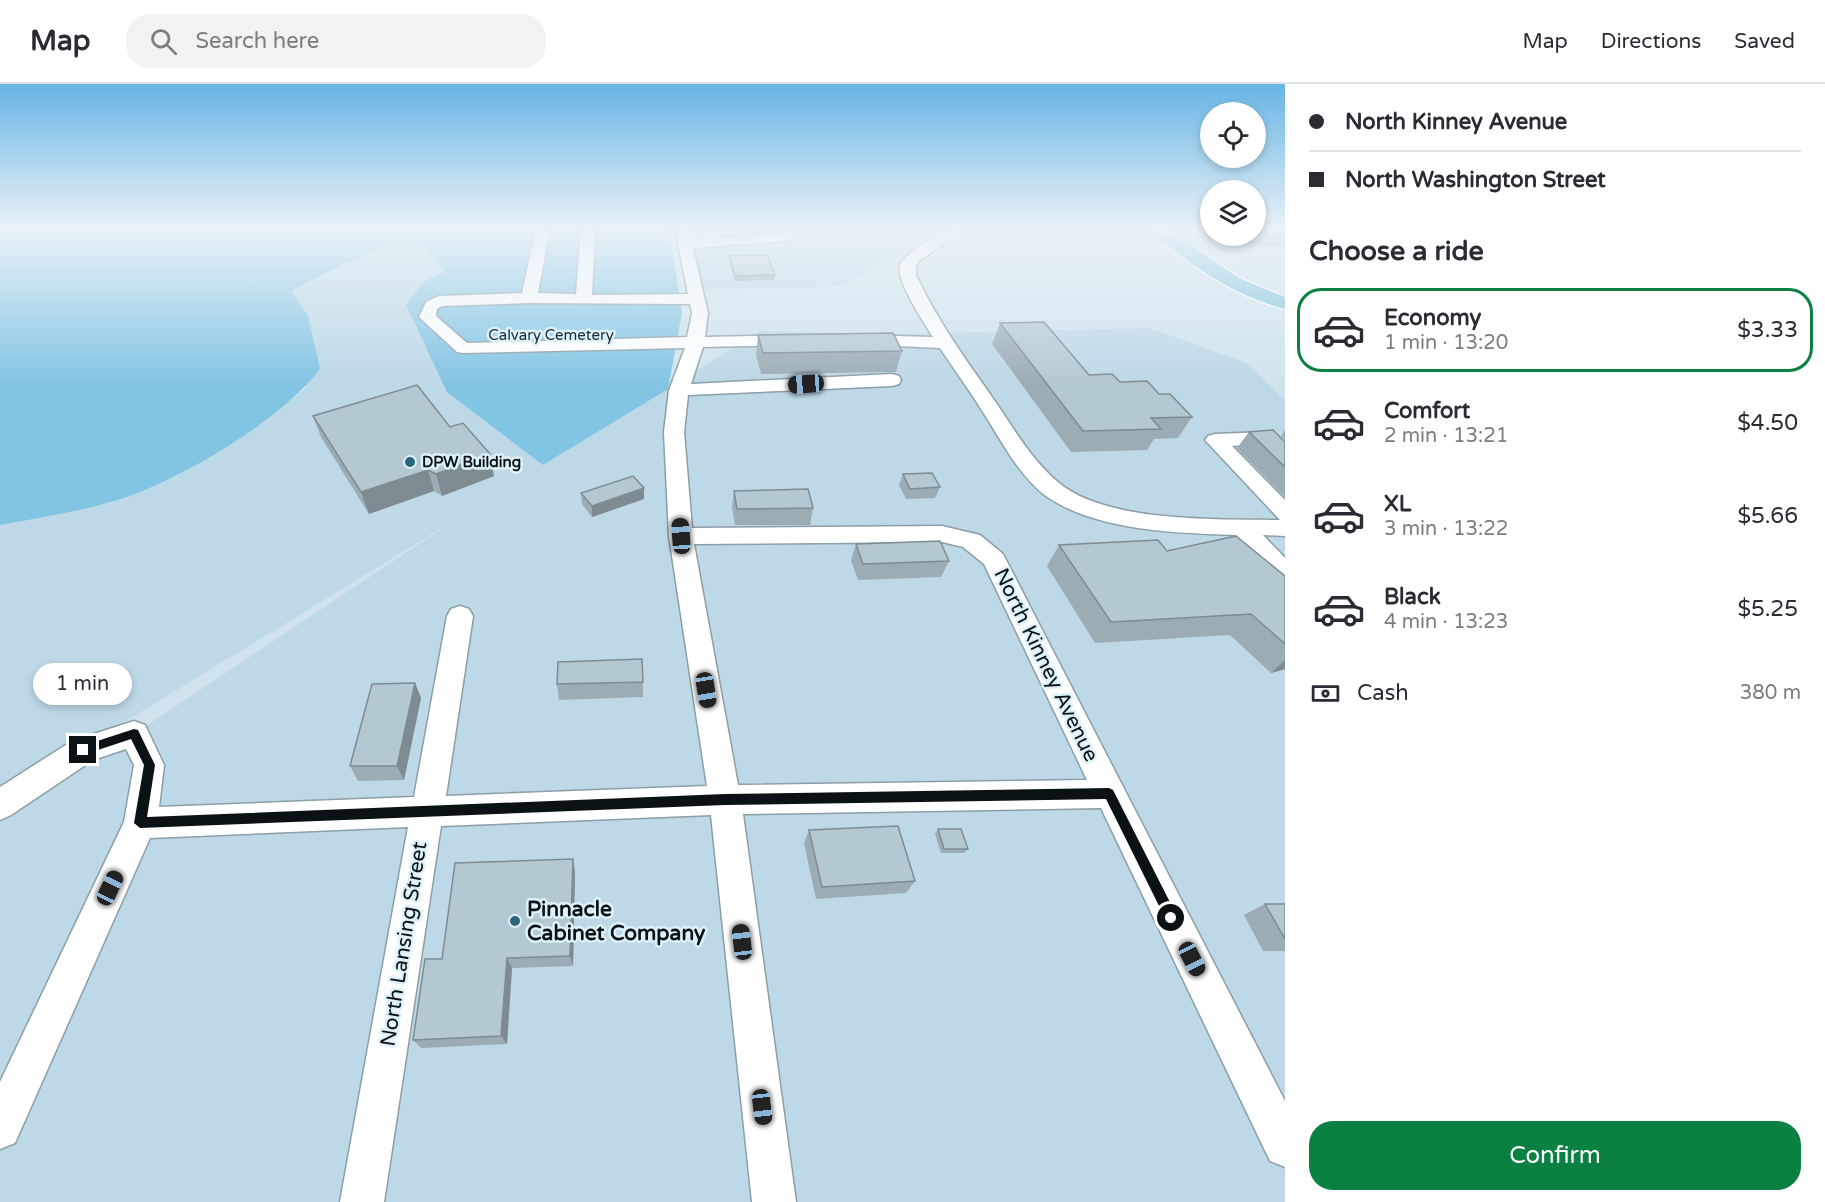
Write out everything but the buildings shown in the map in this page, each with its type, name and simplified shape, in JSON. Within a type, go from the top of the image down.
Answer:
[{"type":"main road","points":[[1221,280],[1227,286],[1285,310]]},
{"type":"main road","points":[[1229,280],[1247,290],[1285,303]]},
{"type":"street","points":[[529,298],[533,280]]},
{"type":"street","points":[[584,298],[585,280]]},
{"type":"street","points":[[694,280],[700,313],[694,344],[679,390],[674,432],[681,536],[725,800],[774,1202]]},
{"type":"street","points":[[910,280],[947,343],[1036,474],[1054,491],[1079,504],[1120,517],[1182,525],[1285,528]]},
{"type":"street","points":[[698,298],[529,298],[440,301],[432,304],[427,317],[463,348],[817,340]]},
{"type":"street","points":[[840,340],[947,343]]},
{"type":"street","points":[[679,390],[892,380]]},
{"type":"street","points":[[1285,457],[1266,438],[1215,440],[1285,514]]},
{"type":"street","points":[[1242,527],[1285,573]]},
{"type":"street","name":"North Kinney Avenue","points":[[681,536],[942,534],[960,536],[979,543],[994,560],[1285,1146]]},
{"type":"street","name":"North Lansing Street","points":[[362,1202],[460,616]]},
{"type":"street","points":[[0,805],[83,750],[134,734],[149,765],[140,823],[0,1128]]},
{"type":"street","points":[[140,823],[725,800],[1109,794]]},
{"type":"shaded area","points":[[313,280],[427,280],[423,282],[543,465],[760,331],[890,334],[1150,328],[1246,363],[1285,400],[1285,1202],[0,1202],[0,805],[134,734],[458,518],[0,798],[0,525],[109,503],[178,475],[256,427],[306,388],[308,316],[291,291]]},
{"type":"shaded area","points":[[694,280],[850,280],[840,286],[696,290]]},
{"type":"green space","points":[[0,280],[313,280],[291,291],[308,316],[320,369],[279,410],[222,450],[161,483],[133,495],[81,510],[0,525]]},
{"type":"green space","name":"Calvary Cemetery","points":[[427,280],[677,280],[682,313],[668,389],[543,465],[447,392],[406,305]]},
{"type":"place","name":"DPW Building","points":[[410,462]]},
{"type":"place","name":"Pinnacle Cabinet Company","points":[[515,921]]},
{"type":"route","points":[[83,750],[134,734],[149,765],[140,823],[725,800],[1109,794],[1171,918]]}]
